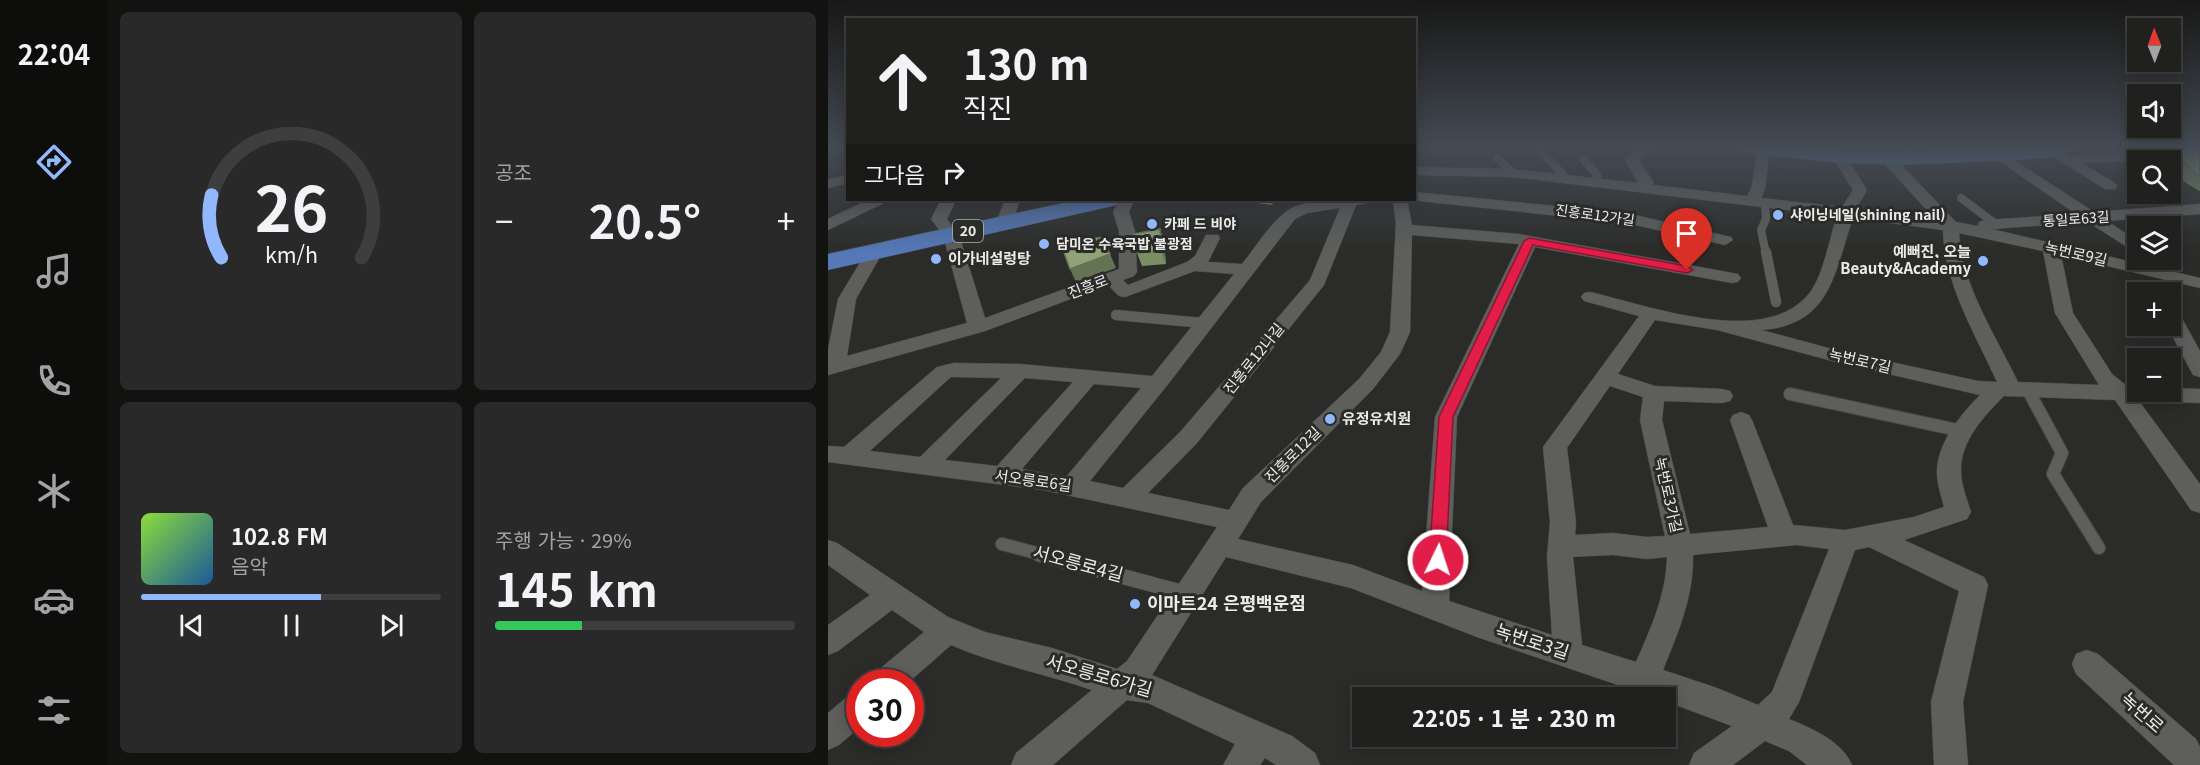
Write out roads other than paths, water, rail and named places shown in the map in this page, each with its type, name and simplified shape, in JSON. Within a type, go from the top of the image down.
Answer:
[{"type":"main road","name":"20","points":[[828,262],[951,235],[1008,211],[1098,201]]},
{"type":"street","name":"진흥로12가길","points":[[1547,182],[1527,226],[1626,218],[1725,240]]},
{"type":"street","points":[[1585,182],[1951,226]]},
{"type":"street","points":[[1645,189],[1646,182]]},
{"type":"street","points":[[1757,182],[1759,202]]},
{"type":"street","points":[[1590,297],[1649,315],[1724,326],[1767,324],[1796,316],[1813,300],[1826,275],[1846,212],[1860,190],[1855,182]]},
{"type":"street","points":[[1644,679],[1671,615],[1680,570],[1680,545],[1797,535],[1858,539],[1915,527],[1958,513],[1949,468],[1962,431],[1982,404],[2012,390],[1965,296],[1951,242],[1951,226],[1920,182]]},
{"type":"street","points":[[2039,182],[2127,242]]},
{"type":"street","points":[[2104,182],[2110,186]]},
{"type":"street","points":[[1416,197],[1732,278]]},
{"type":"street","points":[[828,225],[877,201]]},
{"type":"street","points":[[948,201],[939,219],[951,235],[978,327]]},
{"type":"street","name":"진흥로","points":[[876,250],[847,299],[831,368],[978,327],[1128,272],[1127,231],[1121,212],[1126,201]]},
{"type":"street","name":"진흥로12나길","points":[[1072,486],[1289,216],[1295,211],[1350,201]]},
{"type":"street","name":"진흥로12나길","points":[[1128,498],[1189,437],[1318,280],[1355,201]]},
{"type":"street","name":"진흥로12길","points":[[1235,520],[1252,495],[1366,384],[1390,354],[1400,332],[1404,229],[1400,201]]},
{"type":"street","name":"통일로63길","points":[[1951,226],[1997,225],[2200,209]]},
{"type":"street","points":[[1404,229],[1527,226]]},
{"type":"street","points":[[1435,608],[1446,417],[1509,284],[1527,226]]},
{"type":"street","name":"녹번로9길","points":[[1951,226],[2127,262]]},
{"type":"street","points":[[1111,278],[1125,292],[1193,266],[1202,259],[1212,238]]},
{"type":"street","points":[[2051,248],[2064,313],[2104,379],[2121,393],[2200,503]]},
{"type":"street","points":[[1193,266],[1247,270]]},
{"type":"street","name":"녹번로9길","points":[[2160,270],[2181,279],[2200,283]]},
{"type":"street","points":[[1568,654],[1561,547],[1563,522],[1555,447],[1649,315]]},
{"type":"street","name":"녹번로7길","points":[[1724,326],[1836,356],[1978,388],[2200,396]]},
{"type":"street","points":[[2181,334],[2200,370]]},
{"type":"street","points":[[839,455],[944,372],[954,370],[1020,371],[1157,383]]},
{"type":"street","points":[[926,465],[1020,371]]},
{"type":"street","points":[[1002,476],[1089,377]]},
{"type":"street","points":[[1605,377],[1654,393],[1722,396]]},
{"type":"street","name":"녹번로3가길","points":[[1561,547],[1613,544],[1647,548],[1680,545],[1651,420],[1654,393]]},
{"type":"street","points":[[1741,420],[1784,536]]},
{"type":"street","name":"서오릉로6길","points":[[839,455],[1072,486],[1235,520]]},
{"type":"street","points":[[1028,765],[1138,671],[1235,520]]},
{"type":"street","points":[[1706,765],[1763,723],[1783,702],[1858,539]]},
{"type":"street","points":[[1858,539],[1974,585],[1947,702],[1951,765]]},
{"type":"street","name":"녹번로3길","points":[[1220,545],[1353,577],[1435,608],[1717,703],[1800,740],[1835,765]]},
{"type":"street","name":"서오릉로6가길","points":[[828,551],[939,626],[983,645],[1052,662],[1121,686],[1150,689],[1280,748],[1303,765]]},
{"type":"street","points":[[828,642],[892,594]]},
{"type":"street","points":[[902,669],[948,630]]},
{"type":"street","name":"녹번로","points":[[2087,663],[2184,751],[2192,765]]},
{"type":"street","points":[[828,734],[846,718]]},
{"type":"street","points":[[1240,765],[1259,738]]},
{"type":"lane","points":[[1961,198],[1997,225]]},
{"type":"lane","points":[[1759,202],[1766,219],[1761,230],[1776,302]]},
{"type":"lane","points":[[1116,315],[1203,323]]},
{"type":"lane","points":[[2012,390],[2062,453],[2053,474],[2099,548]]},
{"type":"lane","points":[[1790,394],[1962,431]]},
{"type":"lane","name":"서오릉로4길","points":[[1002,544],[1188,594]]},
{"type":"place","name":"샤이닝네일(shining nail)","points":[[1778,215]]},
{"type":"place","name":"카페 드 비야","points":[[1152,224]]},
{"type":"place","name":"담미온 수육국밥 불광점","points":[[1044,244]]},
{"type":"place","name":"이가네설렁탕","points":[[936,259]]},
{"type":"place","name":"예뻐진, 오늘 Beauty&Academy","points":[[1983,261]]},
{"type":"place","name":"유정유치원","points":[[1330,419]]},
{"type":"place","name":"이마트24 은평백운점","points":[[1135,604]]}]
